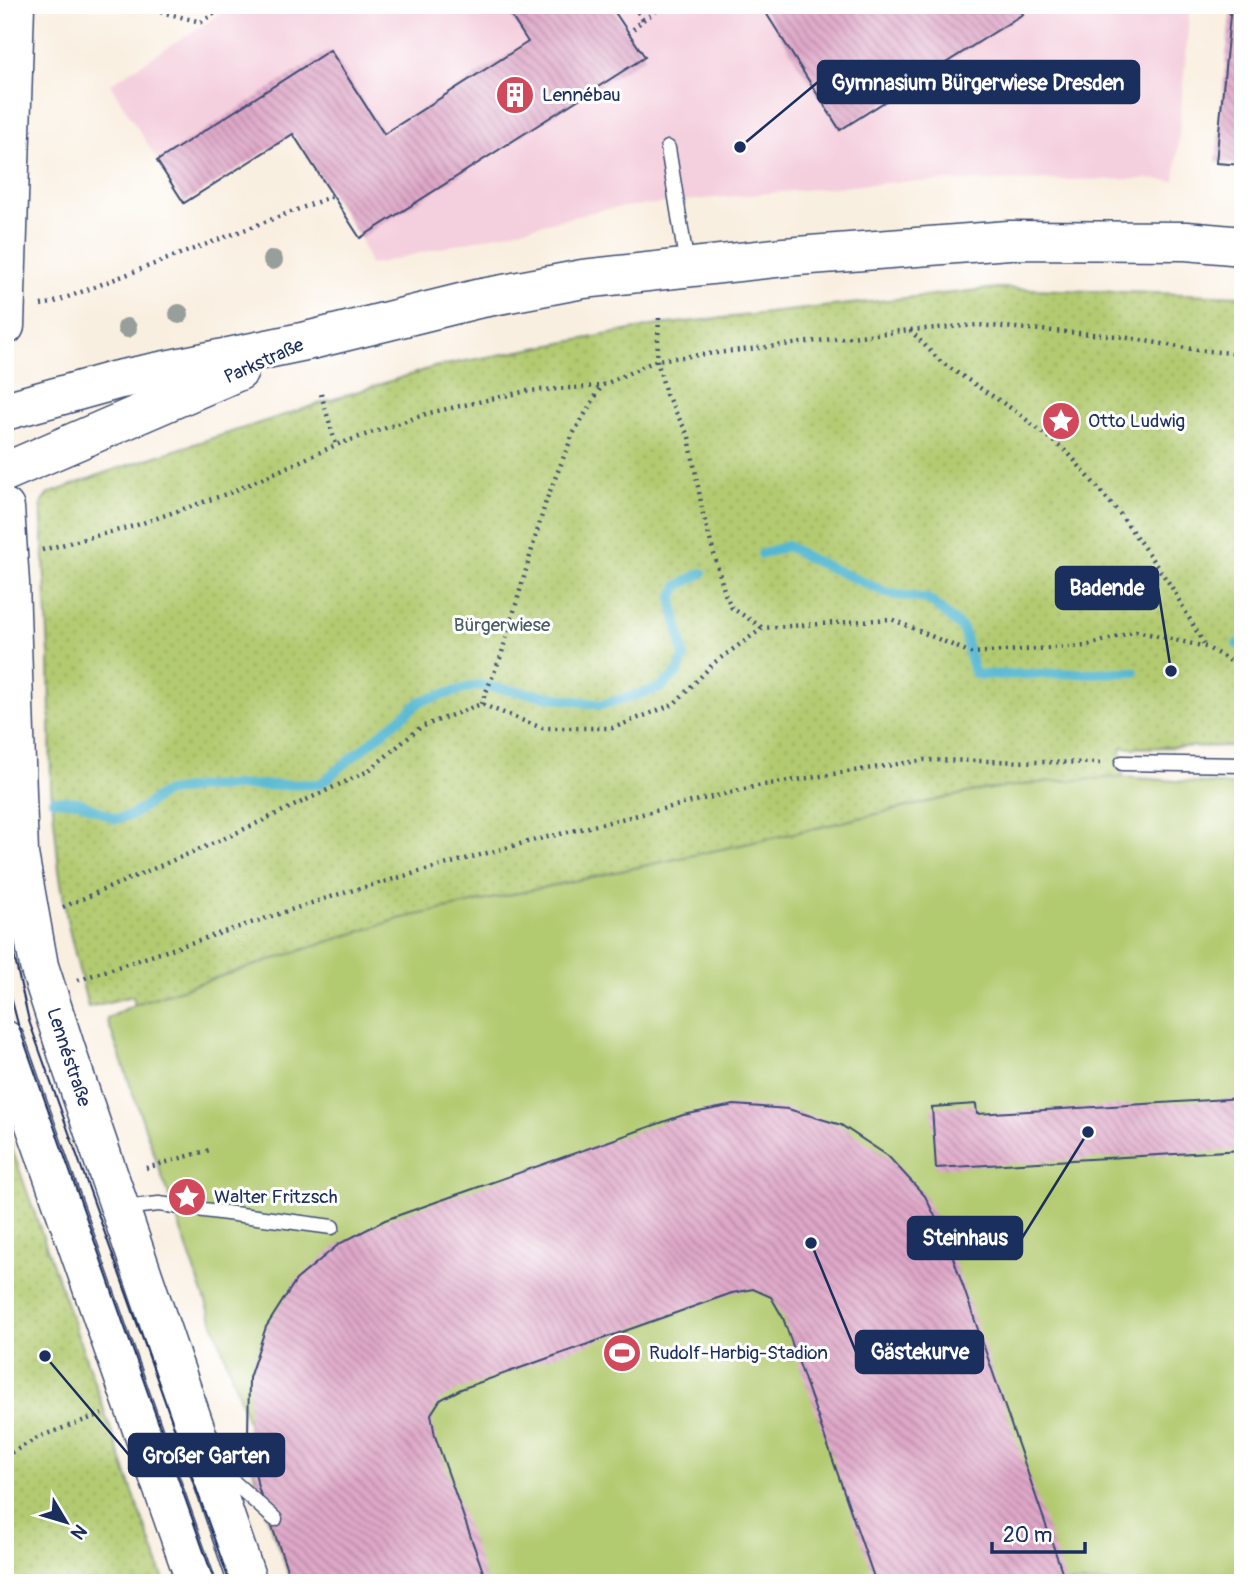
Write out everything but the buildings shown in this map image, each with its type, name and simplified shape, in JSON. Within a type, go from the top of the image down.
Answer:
[{"type":"main road","points":[[5,326],[15,5]]},
{"type":"main road","points":[[311,340],[477,299],[583,279],[784,257],[1009,240],[1186,241],[1243,246]]},
{"type":"main road","name":"Parkstraße","points":[[5,411],[117,380],[311,340]]},
{"type":"main road","name":"Parkstraße","points":[[5,472],[311,340]]},
{"type":"main road","name":"Lennéstraße","points":[[5,508],[19,854],[39,966],[248,1583]]},
{"type":"main road","points":[[5,1040],[196,1583]]},
{"type":"lane","points":[[668,148],[687,267]]},
{"type":"lane","points":[[1122,763],[1243,765]]},
{"type":"lane","points":[[121,1208],[159,1204],[332,1227]]},
{"type":"lane","points":[[203,1455],[252,1489],[275,1519]]},
{"type":"path","points":[[133,5],[201,22],[227,5]]},
{"type":"path","points":[[633,5],[643,20]]},
{"type":"path","points":[[628,34],[665,5]]},
{"type":"path","points":[[40,305],[52,303],[333,196]]},
{"type":"path","points":[[659,318],[657,360],[666,394],[690,437],[703,514],[725,594],[732,608],[763,628]]},
{"type":"path","points":[[35,552],[134,526],[220,496],[335,445],[429,413],[527,391],[601,386],[657,360],[910,330],[978,325],[1117,336],[1196,350],[1243,354]]},
{"type":"path","points":[[910,330],[941,362],[1018,413],[1069,454],[1135,534],[1171,586],[1206,647]]},
{"type":"path","points":[[481,704],[501,656],[551,490],[573,434],[601,386]]},
{"type":"path","points":[[321,394],[335,445]]},
{"type":"path","points":[[59,909],[221,840],[368,771],[421,727],[481,704],[542,728],[613,728],[674,704],[715,662],[763,628],[891,619],[971,653],[1086,646],[1136,631],[1206,647],[1243,668]]},
{"type":"path","points":[[77,981],[349,892],[527,842],[757,786],[924,760],[1122,763]]},
{"type":"path","points":[[146,1168],[213,1149]]},
{"type":"path","points":[[5,1456],[41,1436],[132,1403]]},
{"type":"shaded area","points":[[234,5],[1190,5],[1175,181],[1146,179],[894,182],[606,209],[370,265],[360,238],[293,134],[184,203],[110,84]]},
{"type":"green space","name":"Bürgerwiese","points":[[998,288],[1243,296],[1243,746],[1121,748],[1123,777],[1046,782],[976,791],[399,919],[135,1004],[133,996],[88,1007],[68,925],[59,870],[51,787],[49,654],[41,503],[48,494],[110,471],[434,367],[658,325]]},
{"type":"green space","points":[[1123,777],[1243,786],[1243,1583],[292,1583],[257,1484],[248,1422],[107,1019],[135,1004],[399,919],[976,791],[1046,782]]},
{"type":"green space","points":[[5,1129],[165,1583],[5,1583]]},
{"type":"waterway","points":[[762,554],[787,546],[890,594],[928,599],[963,629],[973,669],[981,675],[1134,672]]},
{"type":"waterway","points":[[53,800],[79,802],[116,819],[132,815],[163,793],[200,787],[320,784],[421,701],[478,685],[601,705],[660,688],[678,672],[684,657],[673,595],[678,586],[702,573]]},
{"type":"waterway","points":[[1237,644],[1243,642]]},
{"type":"tram line","points":[[5,894],[11,942],[29,1021],[230,1583]]},
{"type":"tram line","points":[[5,974],[18,1024],[215,1583]]},
{"type":"place","name":"Lennébau","points":[[515,95]]},
{"type":"place","name":"Gymnasium Bürgerwiese Dresden","points":[[740,147]]},
{"type":"place","name":"Otto Ludwig","points":[[1061,421]]},
{"type":"place","name":"Badende","points":[[1171,671]]},
{"type":"place","name":"Steinhaus","points":[[1088,1132]]},
{"type":"place","name":"Walter Fritzsch","points":[[187,1197]]},
{"type":"place","name":"Gästekurve","points":[[811,1243]]},
{"type":"place","name":"Rudolf-Harbig-Stadion","points":[[622,1353]]},
{"type":"place","name":"Großer Garten","points":[[45,1356]]}]
